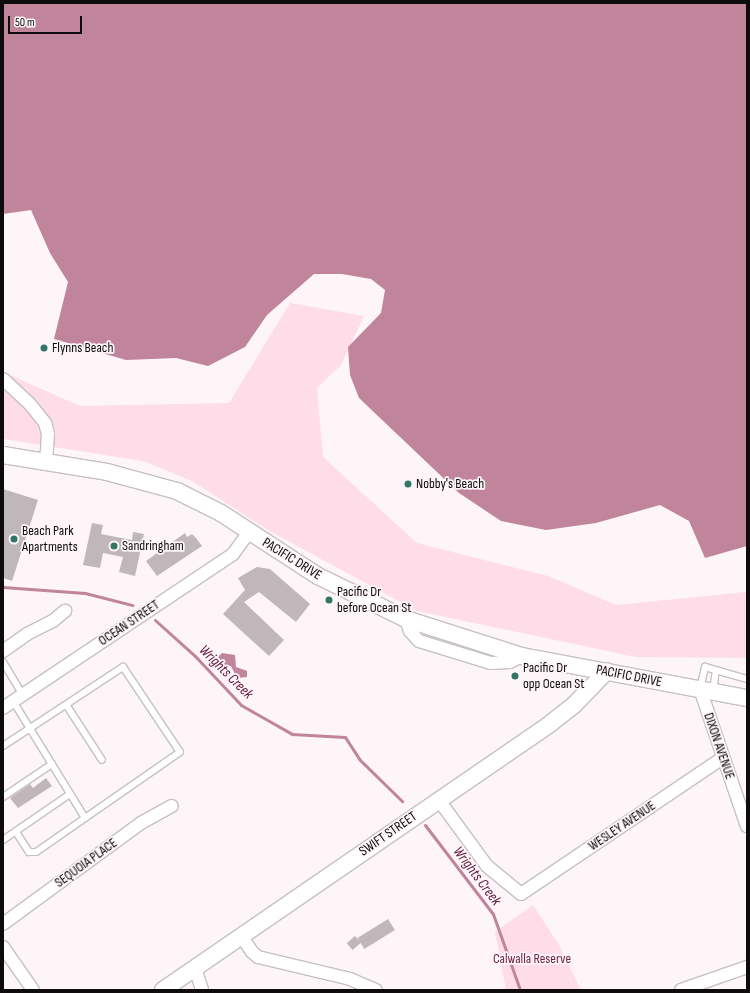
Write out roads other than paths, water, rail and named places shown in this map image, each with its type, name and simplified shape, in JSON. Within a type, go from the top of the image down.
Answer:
[{"type":"street","points":[[3,379],[29,403],[45,423],[48,434],[46,462]]},
{"type":"street","name":"PACIFIC DRIVE","points":[[3,455],[107,472],[178,491],[221,513],[318,576],[363,600],[406,619],[522,656],[747,698]]},
{"type":"street","name":"OCEAN STREET","points":[[13,701],[233,554],[249,532]]},
{"type":"street","points":[[3,651],[27,634],[53,621],[65,611]]},
{"type":"street","name":"SWIFT STREET","points":[[163,990],[438,799],[557,719],[607,671]]},
{"type":"street","name":"DIXON AVENUE","points":[[706,690],[722,758],[747,826]]},
{"type":"street","name":"WESLEY AVENUE","points":[[438,799],[488,866],[521,894],[722,758]]},
{"type":"street","name":"SEQUOIA PLACE","points":[[3,924],[141,823],[172,806]]},
{"type":"street","points":[[241,936],[252,952],[258,957],[350,979],[376,990]]},
{"type":"street","points":[[3,947],[33,990]]},
{"type":"street","points":[[681,990],[747,967]]},
{"type":"street","points":[[195,968],[202,990]]},
{"type":"lane","points":[[3,662],[13,701],[84,818]]},
{"type":"lane","points":[[3,746],[29,727],[67,706],[104,677],[123,667],[180,752],[36,852],[29,852],[16,832]]},
{"type":"lane","points":[[706,690],[705,667],[747,680]]},
{"type":"lane","points":[[706,690],[716,670]]},
{"type":"lane","points":[[67,706],[102,760]]},
{"type":"lane","points":[[3,797],[52,764]]},
{"type":"lane","points":[[3,840],[70,794]]},
{"type":"waterway","name":"Wrights Creek","points":[[3,587],[85,593],[132,605]]},
{"type":"waterway","name":"Wrights Creek","points":[[155,620],[195,656],[241,705],[292,734],[345,737],[360,760],[402,801]]},
{"type":"waterway","name":"Wrights Creek","points":[[425,825],[493,914],[520,990]]},
{"type":"place","name":"Flynns Beach","points":[[44,348]]},
{"type":"place","name":"Nobby's Beach","points":[[408,484]]},
{"type":"place","name":"Beach Park Apartments","points":[[14,539]]},
{"type":"place","name":"Sandringham","points":[[114,546]]},
{"type":"place","name":"Pacific Dr before Ocean St","points":[[329,600]]},
{"type":"place","name":"Pacific Dr opp Ocean St","points":[[515,676]]},
{"type":"park label","name":"Calwalla Reserve","points":[[532,959]]}]
